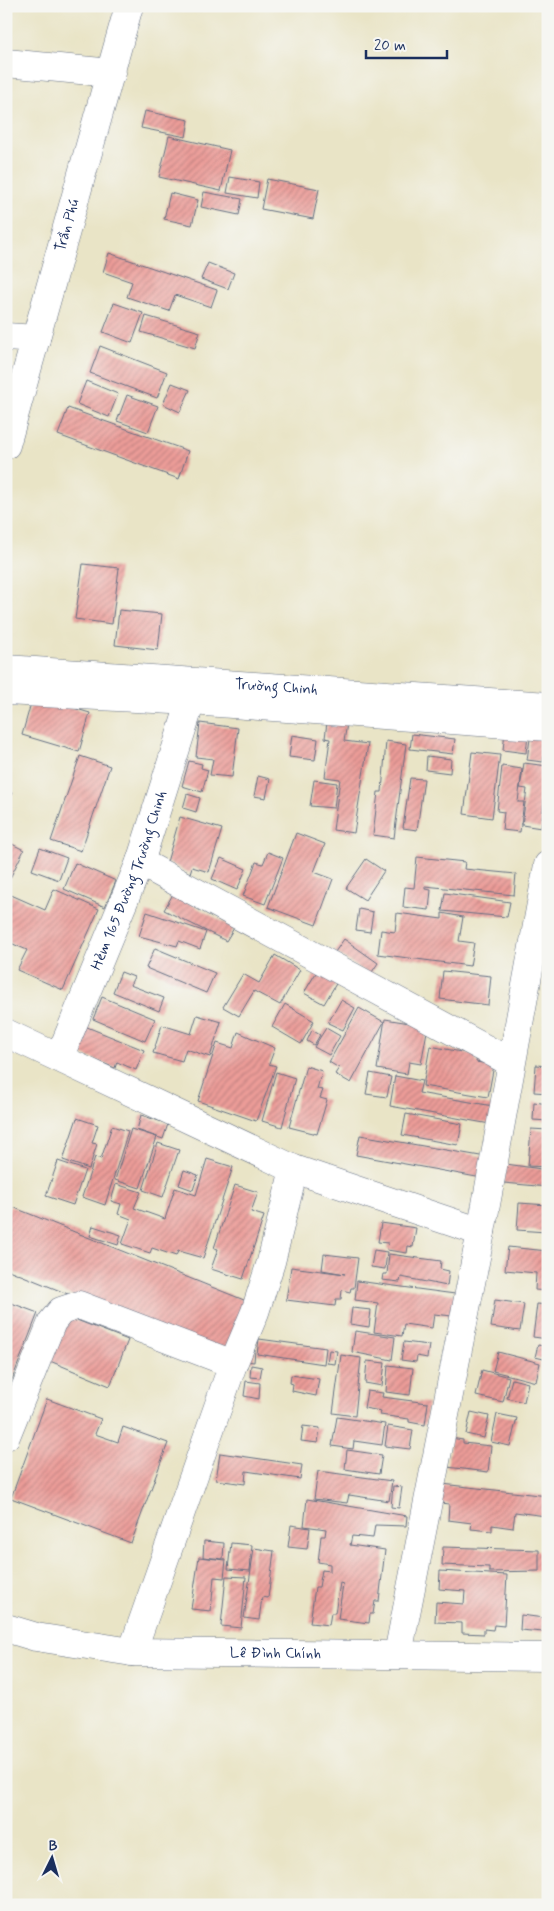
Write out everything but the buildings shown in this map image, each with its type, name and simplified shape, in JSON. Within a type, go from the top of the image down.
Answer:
[{"type":"street","name":"Trần Phú","points":[[6,445],[112,73],[129,6]]},
{"type":"street","points":[[6,63],[112,73]]},
{"type":"street","points":[[6,337],[36,339]]},
{"type":"street","name":"Trường Chinh","points":[[6,669],[548,706]]},
{"type":"street","name":"Trường Chinh","points":[[6,690],[191,701],[548,727]]},
{"type":"street","name":"Hẻm 165 Đường Trường Chinh","points":[[60,1056],[140,862],[191,701]]},
{"type":"street","points":[[140,862],[510,1062]]},
{"type":"street","points":[[398,1654],[481,1232],[510,1062],[548,865]]},
{"type":"street","points":[[6,1033],[60,1056],[294,1169],[481,1232]]},
{"type":"street","points":[[132,1652],[234,1364],[255,1312],[271,1262],[294,1169]]},
{"type":"street","points":[[6,1436],[52,1322],[61,1311],[79,1305],[234,1364]]},
{"type":"street","name":"Lê Đình Chính","points":[[6,1628],[36,1638],[132,1652],[398,1654],[548,1658]]}]
